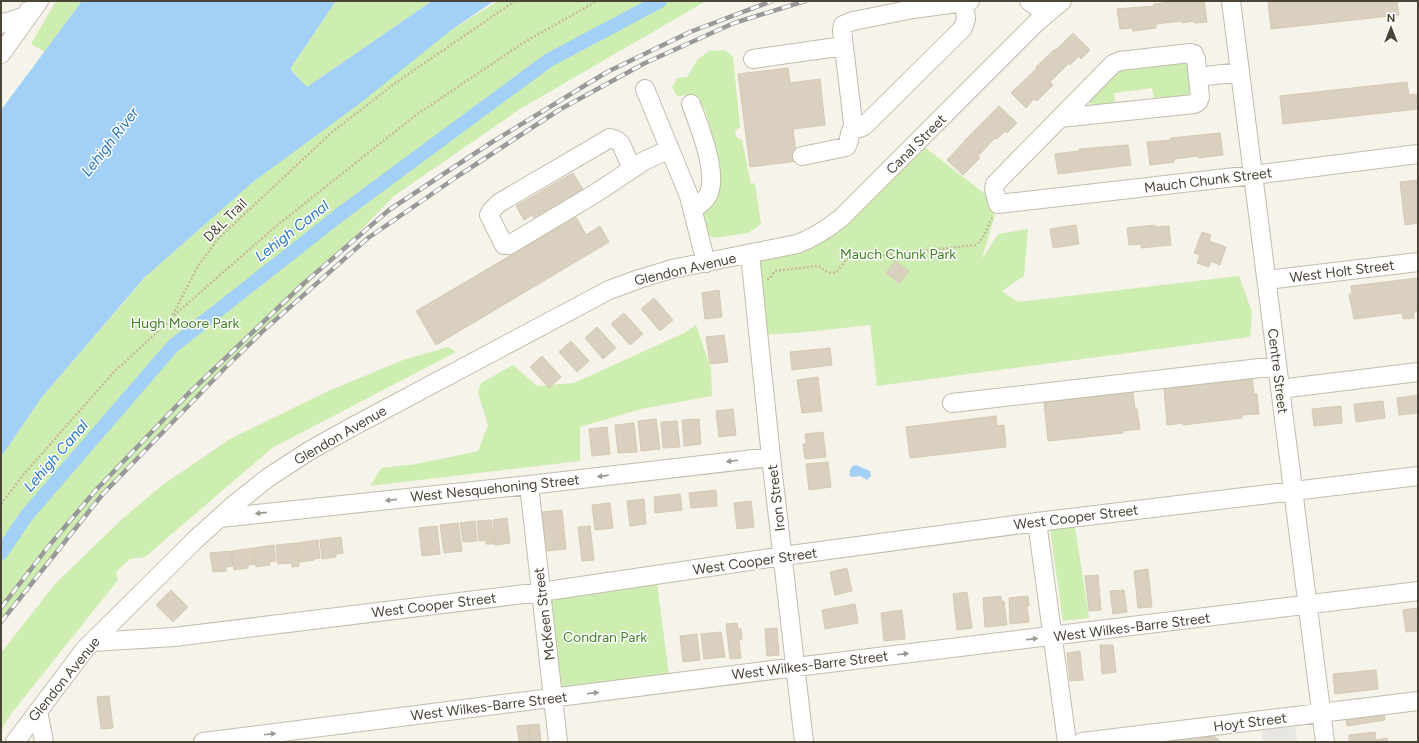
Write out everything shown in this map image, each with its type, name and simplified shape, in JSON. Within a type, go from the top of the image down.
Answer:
[{"type":"street","points":[[967,1],[964,28],[864,126],[860,128],[855,125],[842,30],[843,25],[846,23],[913,9],[967,1]]},
{"type":"street","points":[[1029,1],[1046,14]]},
{"type":"street","name":"Canal Street","points":[[750,254],[786,247],[807,240],[823,232],[841,218],[1046,14],[1062,1]]},
{"type":"street","name":"Centre Street","points":[[1231,1],[1325,742]]},
{"type":"street","points":[[1,24],[31,6]]},
{"type":"street","points":[[1,54],[31,6]]},
{"type":"street","points":[[753,59],[844,46]]},
{"type":"street","points":[[998,204],[994,189],[995,184],[1060,118],[1116,62],[1190,53],[1194,54],[1196,59],[1200,97],[1198,102],[1194,104],[1060,118]]},
{"type":"street","points":[[1198,78],[1240,72]]},
{"type":"street","points":[[645,89],[689,196],[706,263]]},
{"type":"street","points":[[691,104],[704,142],[712,176],[708,196],[692,210]]},
{"type":"street","points":[[802,156],[838,150],[846,147],[848,144],[850,130],[855,125]]},
{"type":"street","points":[[632,169],[621,144],[610,138],[499,203],[491,210],[489,215],[504,245],[510,245],[596,193],[632,169],[644,161],[670,149]]},
{"type":"street","name":"Mauch Chunk Street","points":[[998,204],[1253,176],[1418,154]]},
{"type":"street","name":"Glendon Avenue","points":[[15,742],[85,649],[196,539],[252,489],[309,451],[596,297],[639,279],[672,270],[750,254]]},
{"type":"street","name":"Iron Street","points":[[750,254],[771,456],[804,742]]},
{"type":"street","name":"West Holt Street","points":[[1267,280],[1418,262]]},
{"type":"street","points":[[952,403],[1277,366]]},
{"type":"street","points":[[1280,389],[1418,372]]},
{"type":"street","name":"West Nesquehoning Street","points":[[220,518],[529,485],[771,456]]},
{"type":"street","name":"West Cooper Street","points":[[92,642],[174,637],[541,592],[783,556],[1037,522],[1418,476]]},
{"type":"street","name":"McKeen Street","points":[[529,485],[558,742]]},
{"type":"street","points":[[1037,522],[1067,742]]},
{"type":"street","name":"West Wilkes-Barre Street","points":[[203,742],[796,667],[1418,591]]},
{"type":"street","name":"Hoyt Street","points":[[1082,742],[1418,701]]},
{"type":"street","points":[[38,711],[44,742]]},
{"type":"path","name":"D&L Trail","points":[[1,504],[24,474],[113,373],[170,320],[198,266],[218,239],[331,133],[394,84],[515,1]]},
{"type":"path","points":[[170,320],[275,227],[416,114],[523,43],[597,1]]},
{"type":"path","points":[[753,281],[769,279],[775,272],[818,266],[828,273],[833,273],[838,271],[847,259],[976,245],[984,236],[998,204]]},
{"type":"green space","points":[[56,1],[82,1],[45,52],[31,44]]},
{"type":"green space","points":[[336,1],[432,1],[307,87],[290,69]]},
{"type":"green space","name":"Hugh Moore Park","points":[[498,1],[706,1],[520,109],[394,196],[102,495],[1,622],[1,457],[42,397],[149,273],[253,182],[450,31]]},
{"type":"green space","points":[[725,50],[733,57],[740,127],[735,131],[736,137],[742,140],[751,184],[755,183],[761,224],[748,233],[714,238],[705,232],[703,215],[704,207],[716,189],[721,175],[716,149],[705,110],[693,95],[677,96],[672,87],[677,78],[687,77],[698,59],[709,51]]},
{"type":"green space","points":[[1187,62],[1191,89],[1186,96],[1154,98],[1152,88],[1114,93],[1115,104],[1092,106],[1089,100],[1117,69]]},
{"type":"green space","name":"Mauch Chunk Park","points":[[918,142],[998,204],[982,259],[998,234],[1028,229],[1024,276],[1002,291],[1018,302],[1239,276],[1252,312],[1250,337],[877,386],[870,325],[796,333],[759,335],[750,254],[830,227]]},
{"type":"green space","points":[[696,325],[711,369],[712,396],[641,409],[580,427],[580,461],[370,486],[381,468],[417,464],[478,451],[488,425],[478,393],[481,383],[513,365],[537,386],[574,383],[684,333]]},
{"type":"green space","points":[[448,347],[456,352],[272,448],[145,557],[130,559],[116,572],[118,580],[11,714],[1,730],[1,653],[55,584],[120,521],[161,486],[230,439],[326,392],[403,360]]},
{"type":"green space","points":[[1075,527],[1089,618],[1063,621],[1050,529]]},
{"type":"green space","name":"Condran Park","points":[[656,575],[670,683],[554,698],[541,592]]},
{"type":"shaded area","points":[[1295,726],[1297,742],[1263,742],[1262,730]]},
{"type":"water","name":"Lehigh River","points":[[82,1],[336,1],[290,69],[307,87],[432,1],[494,1],[450,31],[363,101],[253,182],[145,277],[42,397],[1,457],[1,110]]},
{"type":"water","points":[[856,465],[870,471],[871,476],[867,480],[860,476],[850,476],[850,469],[852,466]]},
{"type":"building","points":[[1179,1],[1204,1],[1207,22],[1194,23],[1194,21],[1182,23],[1181,21],[1156,24],[1156,28],[1133,31],[1132,28],[1120,29],[1117,9],[1154,6],[1154,4]]},
{"type":"building","points":[[1268,1],[1397,1],[1399,15],[1271,29]]},
{"type":"building","points":[[1073,33],[1090,50],[1081,59],[1079,56],[1070,65],[1069,63],[1050,82],[1053,85],[1037,101],[1034,99],[1026,108],[1011,93],[1037,68],[1036,67]]},
{"type":"building","points":[[788,68],[790,83],[820,79],[825,125],[793,129],[797,161],[750,167],[738,74]]},
{"type":"building","points":[[1407,82],[1409,95],[1417,94],[1418,109],[1283,124],[1280,96]]},
{"type":"building","points":[[999,106],[1017,123],[1007,133],[1005,131],[997,139],[995,138],[978,156],[980,158],[963,175],[947,160]]},
{"type":"building","points":[[1220,133],[1223,155],[1174,159],[1174,162],[1150,165],[1147,142]]},
{"type":"building","points":[[1128,145],[1131,165],[1058,174],[1055,154],[1079,151],[1079,149]]},
{"type":"building","points":[[573,173],[587,196],[538,225],[532,215],[524,220],[516,206]]},
{"type":"building","points":[[1418,180],[1418,223],[1405,225],[1400,182]]},
{"type":"building","points":[[576,217],[586,235],[600,226],[609,242],[436,345],[416,311]]},
{"type":"building","points":[[1076,225],[1079,244],[1053,248],[1050,229]]},
{"type":"building","points":[[1155,225],[1155,227],[1169,226],[1171,245],[1141,248],[1141,244],[1129,245],[1127,228]]},
{"type":"building","points":[[1202,232],[1211,235],[1209,241],[1226,247],[1220,265],[1211,261],[1209,267],[1197,263],[1200,255],[1194,253]]},
{"type":"building","points":[[895,261],[909,271],[899,283],[886,273]]},
{"type":"building","points":[[1418,278],[1418,311],[1414,312],[1414,318],[1403,319],[1402,313],[1354,319],[1349,294],[1352,294],[1351,286]]},
{"type":"building","points":[[719,290],[722,317],[705,319],[702,293]]},
{"type":"building","points":[[654,298],[673,320],[660,331],[641,309]]},
{"type":"building","points":[[624,313],[643,334],[630,345],[611,324]]},
{"type":"building","points":[[597,327],[616,348],[603,359],[585,338]]},
{"type":"building","points":[[724,335],[728,362],[710,364],[706,337]]},
{"type":"building","points":[[571,341],[589,361],[577,372],[559,352]]},
{"type":"building","points":[[830,348],[832,365],[792,370],[790,352]]},
{"type":"building","points":[[542,356],[561,377],[549,388],[530,367]]},
{"type":"building","points":[[818,377],[822,411],[802,413],[797,380]]},
{"type":"building","points":[[1252,377],[1254,394],[1257,394],[1259,414],[1242,415],[1242,418],[1183,425],[1183,423],[1167,425],[1164,388]]},
{"type":"building","points":[[1133,392],[1140,429],[1122,431],[1123,433],[1048,441],[1044,402]]},
{"type":"building","points":[[1418,395],[1418,413],[1399,415],[1397,398]]},
{"type":"building","points":[[1383,401],[1385,418],[1356,422],[1354,404]]},
{"type":"building","points":[[1341,406],[1342,423],[1314,426],[1312,409]]},
{"type":"building","points":[[733,409],[736,435],[719,437],[716,411]]},
{"type":"building","points":[[996,416],[997,426],[1004,425],[1006,447],[910,458],[906,427]]},
{"type":"building","points":[[656,419],[660,449],[641,451],[638,421]]},
{"type":"building","points":[[699,419],[701,444],[684,446],[682,420]]},
{"type":"building","points":[[677,421],[680,447],[663,448],[661,422]]},
{"type":"building","points":[[634,423],[637,452],[618,453],[615,425]]},
{"type":"building","points":[[607,427],[610,454],[592,456],[589,429]]},
{"type":"building","points":[[823,432],[826,457],[805,459],[803,444],[806,444],[805,434]]},
{"type":"building","points":[[828,462],[831,487],[809,490],[806,464]]},
{"type":"building","points":[[716,490],[717,506],[691,508],[689,493]]},
{"type":"building","points":[[680,494],[682,510],[655,513],[654,497]]},
{"type":"building","points":[[644,499],[646,524],[630,526],[627,501]]},
{"type":"building","points":[[751,501],[754,527],[737,529],[734,503]]},
{"type":"building","points":[[610,503],[613,528],[595,530],[592,505]]},
{"type":"building","points":[[562,510],[566,549],[546,551],[542,512]]},
{"type":"building","points":[[507,518],[510,543],[495,545],[493,520]]},
{"type":"building","points":[[491,520],[494,544],[486,544],[486,540],[479,541],[477,521]]},
{"type":"building","points":[[475,521],[477,541],[463,542],[460,523]]},
{"type":"building","points":[[458,523],[462,551],[444,553],[440,525]]},
{"type":"building","points":[[437,526],[440,554],[422,556],[419,528]]},
{"type":"building","points":[[590,526],[594,560],[582,561],[578,527]]},
{"type":"building","points":[[341,537],[343,553],[336,554],[336,557],[322,559],[320,540]]},
{"type":"building","points":[[318,540],[320,558],[300,562],[298,543]]},
{"type":"building","points":[[297,543],[299,566],[292,567],[291,563],[278,564],[276,545]]},
{"type":"building","points":[[274,545],[276,561],[269,562],[270,565],[256,567],[254,548]]},
{"type":"building","points":[[253,548],[255,564],[248,565],[248,568],[234,570],[232,551]]},
{"type":"building","points":[[231,551],[233,566],[226,567],[226,571],[213,572],[210,553]]},
{"type":"building","points":[[847,568],[852,591],[835,595],[830,572]]},
{"type":"building","points":[[1148,569],[1152,607],[1138,608],[1134,571]]},
{"type":"building","points":[[1098,575],[1101,610],[1089,611],[1085,576]]},
{"type":"building","points":[[171,590],[188,607],[173,622],[156,605]]},
{"type":"building","points":[[1124,590],[1127,612],[1113,614],[1110,591]]},
{"type":"building","points":[[967,592],[972,628],[957,630],[953,594]]},
{"type":"building","points":[[1001,596],[1001,601],[1004,601],[1007,625],[985,627],[983,598]]},
{"type":"building","points":[[1028,596],[1029,606],[1027,606],[1029,622],[1010,624],[1009,598]]},
{"type":"building","points":[[855,604],[858,623],[825,629],[822,610]]},
{"type":"building","points":[[1418,608],[1418,631],[1406,632],[1403,610]]},
{"type":"building","points":[[902,610],[905,639],[884,641],[881,613]]},
{"type":"building","points":[[737,623],[738,629],[741,629],[742,639],[739,640],[741,658],[730,659],[726,624]]},
{"type":"building","points":[[777,628],[779,655],[767,656],[765,629]]},
{"type":"building","points":[[721,632],[725,657],[704,659],[701,634]]},
{"type":"building","points":[[697,634],[700,660],[683,662],[680,636]]},
{"type":"building","points":[[1100,645],[1113,645],[1116,672],[1102,674]]},
{"type":"building","points":[[1080,651],[1083,680],[1070,681],[1067,653]]},
{"type":"building","points":[[1376,670],[1378,689],[1335,694],[1333,674]]},
{"type":"building","points":[[109,696],[113,728],[101,729],[97,697]]},
{"type":"building","points":[[1383,708],[1385,720],[1347,726],[1345,713]]},
{"type":"building","points":[[539,724],[541,742],[530,742],[528,725]]},
{"type":"building","points":[[528,725],[530,742],[519,742],[517,726]]},
{"type":"building","points":[[1375,732],[1376,740],[1387,738],[1388,742],[1349,742],[1349,735]]},
{"type":"building","points":[[1213,735],[1221,742],[1168,742],[1168,741]]},
{"type":"waterway","name":"Lehigh Canal","points":[[1,553],[27,515],[173,346],[342,213],[549,60],[660,1]]},
{"type":"railway","points":[[1,608],[48,547],[96,490],[188,394],[303,284],[389,210],[489,144],[607,72],[690,32],[772,1]]},
{"type":"railway","points":[[1,622],[102,495],[225,368],[264,330],[368,238],[461,174],[559,110],[645,63],[734,23],[805,1]]}]
